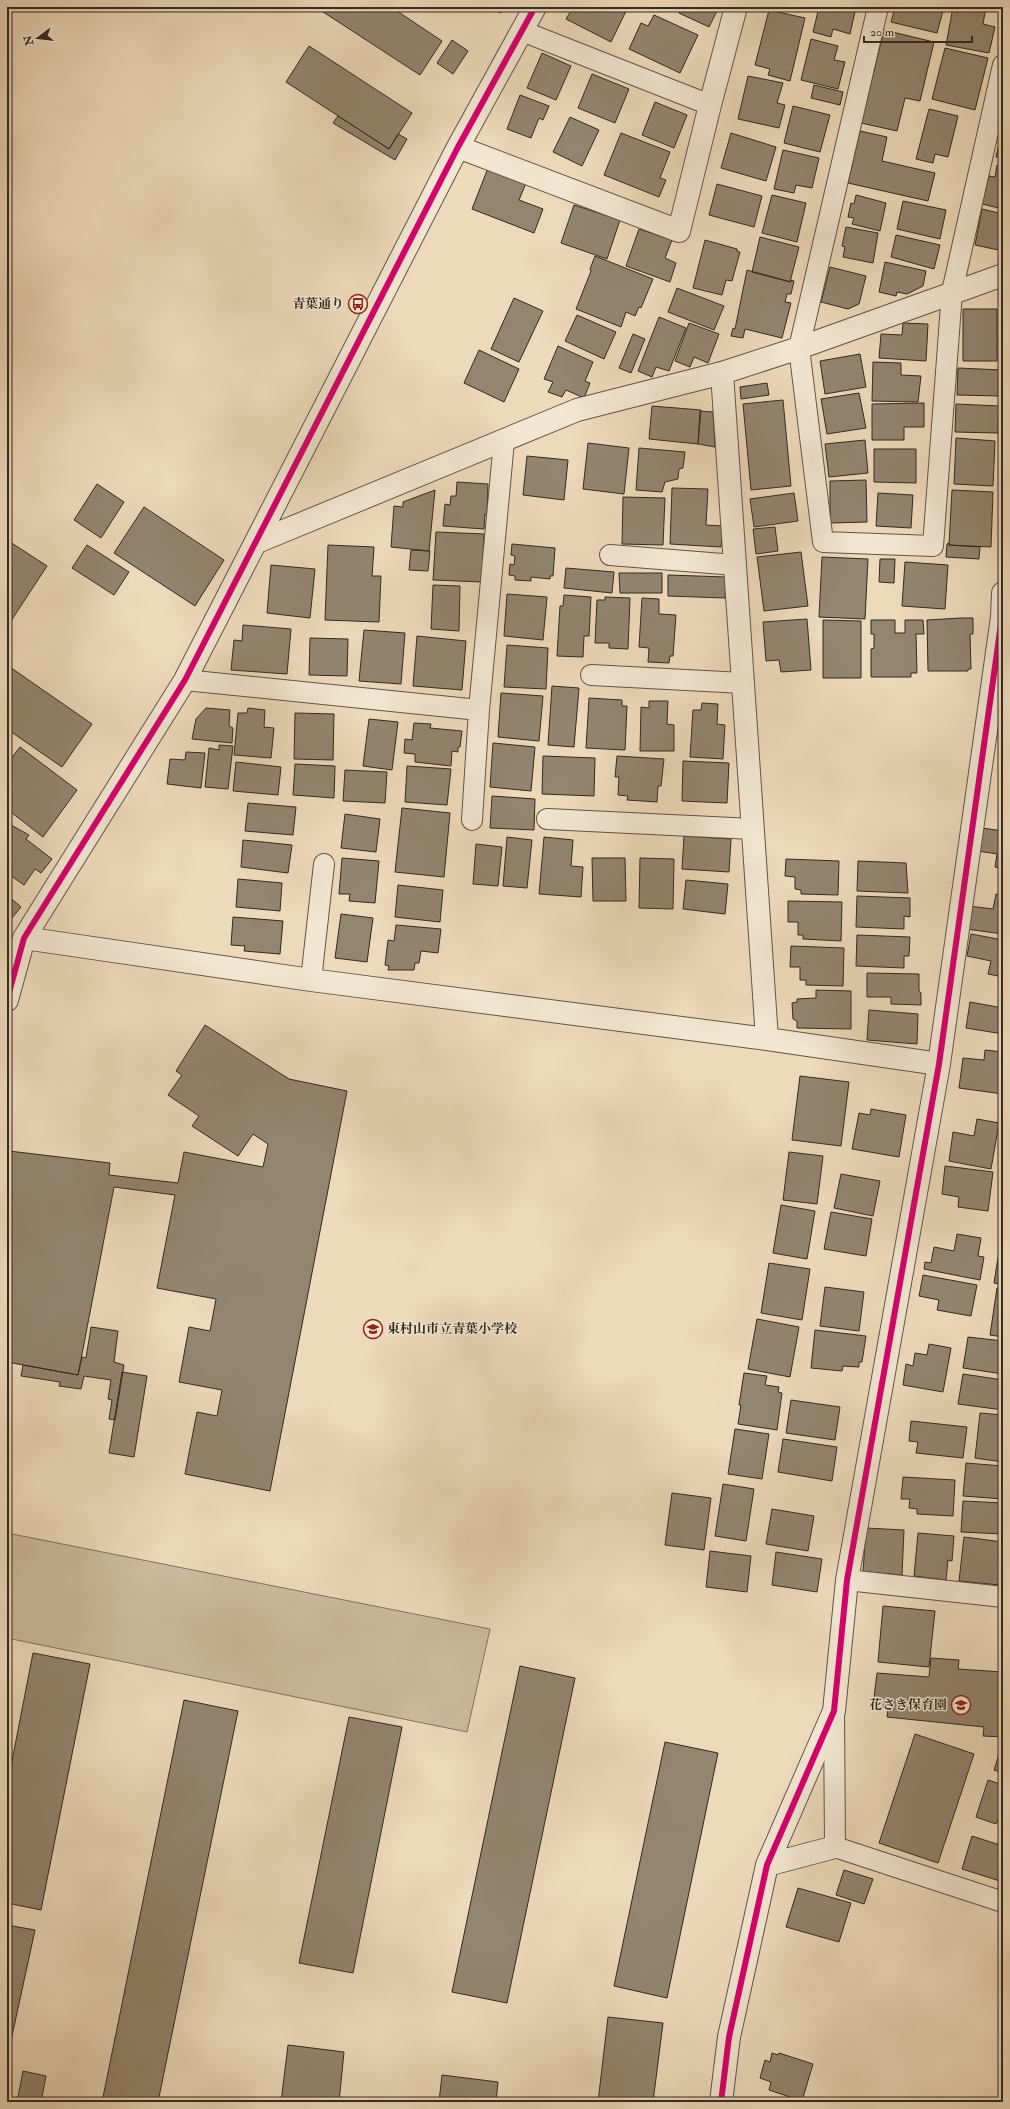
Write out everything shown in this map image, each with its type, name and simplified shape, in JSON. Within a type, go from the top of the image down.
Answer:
[{"type":"street","points":[[7,1000],[11,962],[24,938],[185,680],[458,147],[535,7]]},
{"type":"street","points":[[458,147],[679,231],[736,7]]},
{"type":"street","points":[[257,542],[577,410],[722,373],[800,348],[952,292],[1003,275]]},
{"type":"street","points":[[722,373],[767,1038]]},
{"type":"street","points":[[721,2102],[729,2037],[767,1865],[834,1711],[847,1580],[939,1064],[1002,617],[1003,593]]},
{"type":"street","points":[[24,938],[311,980],[767,1038],[939,1064]]},
{"type":"street","points":[[767,1865],[835,1847]]},
{"type":"lane","points":[[878,7],[800,348],[823,542],[934,546],[952,292],[1003,65]]},
{"type":"lane","points":[[522,31],[710,105]]},
{"type":"lane","points":[[472,820],[479,710],[504,441]]},
{"type":"lane","points":[[610,555],[735,565]]},
{"type":"lane","points":[[591,675],[743,683]]},
{"type":"lane","points":[[185,680],[479,710]]},
{"type":"lane","points":[[547,819],[753,829]]},
{"type":"lane","points":[[311,980],[324,864]]},
{"type":"lane","points":[[847,1580],[1003,1597]]},
{"type":"lane","points":[[834,1711],[835,1847],[1003,1902]]},
{"type":"shaded area","points":[[7,1533],[490,1629],[467,1732],[7,1638]]},
{"type":"building","points":[[391,7],[442,41],[420,75],[317,8]]},
{"type":"building","points":[[491,7],[504,7],[500,13]]},
{"type":"building","points":[[568,7],[628,7],[611,42],[566,19],[572,9]]},
{"type":"building","points":[[682,7],[719,7],[709,27],[679,13]]},
{"type":"building","points":[[776,7],[802,7],[801,12]]},
{"type":"building","points":[[819,7],[856,7],[850,34],[833,29],[831,37],[813,32]]},
{"type":"building","points":[[895,7],[944,7],[937,33],[891,22]]},
{"type":"building","points":[[953,7],[986,7],[983,24],[995,27],[989,53],[946,45]]},
{"type":"building","points":[[769,10],[805,18],[790,81],[768,75],[770,69],[755,65]]},
{"type":"building","points":[[654,15],[698,35],[680,73],[629,49],[641,23],[648,26]]},
{"type":"building","points":[[884,30],[934,42],[920,101],[905,98],[897,131],[861,123]]},
{"type":"building","points":[[811,39],[838,46],[834,60],[845,62],[838,89],[801,80]]},
{"type":"building","points":[[452,40],[468,51],[453,74],[437,63]]},
{"type":"building","points":[[309,46],[412,113],[389,149],[286,82]]},
{"type":"building","points":[[945,48],[988,58],[975,110],[932,99]]},
{"type":"building","points":[[542,53],[571,66],[556,100],[527,88]]},
{"type":"building","points":[[592,74],[629,89],[615,123],[578,108]]},
{"type":"building","points":[[748,76],[783,83],[777,103],[785,105],[779,128],[738,119]]},
{"type":"building","points":[[814,85],[843,92],[840,105],[811,98]]},
{"type":"building","points":[[520,95],[549,106],[543,120],[539,118],[531,138],[507,129]]},
{"type":"building","points":[[655,102],[687,115],[674,148],[642,135]]},
{"type":"building","points":[[793,106],[830,115],[820,152],[784,143]]},
{"type":"building","points":[[929,109],[958,116],[948,157],[935,154],[933,163],[916,159]]},
{"type":"building","points":[[338,116],[389,149],[398,134],[407,139],[395,160],[333,123]]},
{"type":"building","points":[[570,117],[599,130],[582,166],[553,152]]},
{"type":"building","points":[[1003,126],[1003,158],[996,157]]},
{"type":"building","points":[[860,131],[887,137],[882,161],[935,173],[928,201],[848,183]]},
{"type":"building","points":[[621,133],[670,152],[660,178],[666,180],[659,197],[604,175]]},
{"type":"building","points":[[731,133],[776,147],[766,181],[721,168]]},
{"type":"building","points":[[783,150],[819,158],[812,188],[796,185],[794,193],[774,189]]},
{"type":"building","points":[[997,165],[1003,167],[1003,209],[982,204],[989,176],[995,177]]},
{"type":"building","points":[[488,168],[526,183],[519,200],[543,209],[534,233],[472,209]]},
{"type":"building","points":[[717,184],[762,196],[754,227],[709,215]]},
{"type":"building","points":[[772,195],[806,203],[797,242],[762,233]]},
{"type":"building","points":[[856,195],[886,203],[880,231],[852,224],[854,218],[848,217],[851,203],[854,204]]},
{"type":"building","points":[[903,201],[946,210],[940,239],[897,229]]},
{"type":"building","points":[[574,205],[620,220],[607,259],[561,243]]},
{"type":"building","points":[[982,209],[1003,214],[1003,251],[975,245]]},
{"type":"building","points":[[846,227],[878,233],[873,263],[843,257],[845,247],[842,246]]},
{"type":"building","points":[[639,229],[672,240],[665,258],[676,263],[670,282],[626,266]]},
{"type":"building","points":[[896,235],[940,245],[934,269],[891,257]]},
{"type":"building","points":[[760,237],[799,247],[790,282],[752,272]]},
{"type":"building","points":[[705,240],[737,249],[737,251],[740,252],[732,281],[726,280],[722,295],[693,288]]},
{"type":"building","points":[[595,256],[653,279],[641,308],[639,307],[635,316],[626,312],[621,327],[576,309],[591,271],[590,269]]},
{"type":"building","points":[[885,262],[926,271],[923,286],[907,294],[897,292],[896,296],[879,292]]},
{"type":"building","points":[[830,267],[866,276],[859,304],[848,309],[821,302]]},
{"type":"building","points":[[747,270],[791,282],[791,280],[794,281],[791,294],[787,294],[785,302],[791,303],[782,338],[745,329],[743,338],[731,336],[733,328],[735,329]]},
{"type":"building","points":[[677,288],[724,306],[714,330],[668,312]]},
{"type":"building","points":[[514,298],[543,311],[519,362],[491,349]]},
{"type":"building","points":[[963,309],[997,309],[997,361],[963,361]]},
{"type":"building","points":[[577,315],[616,332],[604,359],[565,341]]},
{"type":"building","points":[[659,317],[686,328],[669,371],[656,367],[652,377],[638,371]]},
{"type":"building","points":[[689,323],[719,334],[708,363],[694,357],[690,367],[675,361]]},
{"type":"building","points":[[903,323],[928,324],[926,361],[879,358],[881,334],[902,335]]},
{"type":"building","points":[[633,334],[645,339],[631,373],[619,368]]},
{"type":"building","points":[[558,346],[593,362],[585,381],[590,383],[584,398],[566,390],[562,397],[548,392],[553,382],[544,379]]},
{"type":"building","points":[[479,350],[519,369],[504,402],[464,383]]},
{"type":"building","points":[[860,354],[866,387],[825,394],[820,361]]},
{"type":"building","points":[[873,362],[901,363],[901,375],[921,376],[918,402],[872,401]]},
{"type":"building","points":[[958,368],[1002,370],[1001,396],[957,395]]},
{"type":"building","points":[[767,383],[769,395],[741,399],[740,387]]},
{"type":"building","points":[[859,393],[866,428],[827,434],[821,399]]},
{"type":"building","points":[[783,400],[791,486],[751,490],[743,404]]},
{"type":"building","points":[[924,403],[924,427],[904,427],[904,440],[872,440],[872,404]]},
{"type":"building","points":[[956,404],[999,406],[998,433],[955,432]]},
{"type":"building","points":[[652,406],[701,410],[698,444],[649,439]]},
{"type":"building","points":[[700,411],[713,412],[715,447],[698,444]]},
{"type":"building","points":[[956,438],[995,441],[993,486],[954,484]]},
{"type":"building","points":[[865,440],[868,473],[829,477],[825,444]]},
{"type":"building","points":[[588,443],[629,448],[624,494],[583,489]]},
{"type":"building","points":[[639,448],[685,452],[683,468],[679,469],[678,479],[665,482],[662,492],[636,490]]},
{"type":"building","points":[[874,449],[916,449],[916,483],[874,482]]},
{"type":"building","points":[[527,456],[568,460],[564,500],[523,495]]},
{"type":"building","points":[[866,480],[867,522],[830,523],[830,481]]},
{"type":"building","points":[[457,482],[488,484],[487,515],[485,514],[484,529],[443,526],[445,504],[450,505],[451,496],[456,496]]},
{"type":"building","points":[[97,484],[124,502],[101,538],[74,520]]},
{"type":"building","points":[[672,488],[708,489],[706,525],[723,526],[721,547],[670,544]]},
{"type":"building","points":[[435,490],[429,551],[391,547],[394,506],[403,507],[403,502]]},
{"type":"building","points":[[952,490],[993,492],[991,547],[949,545]]},
{"type":"building","points":[[794,493],[798,521],[754,527],[750,499]]},
{"type":"building","points":[[878,493],[913,495],[911,528],[876,526]]},
{"type":"building","points":[[623,497],[665,498],[663,545],[622,544]]},
{"type":"building","points":[[144,507],[224,560],[195,606],[114,553]]},
{"type":"building","points":[[775,527],[778,551],[756,554],[753,529]]},
{"type":"building","points":[[436,532],[484,534],[482,582],[433,580]]},
{"type":"building","points":[[7,540],[47,566],[7,627]]},
{"type":"building","points":[[949,543],[949,545],[980,547],[979,559],[946,557],[947,544]]},
{"type":"building","points":[[512,544],[555,548],[553,576],[550,576],[550,579],[531,577],[531,581],[515,580],[515,576],[509,575],[510,564],[514,565],[515,556],[511,555]]},
{"type":"building","points":[[87,545],[129,572],[114,595],[72,568]]},
{"type":"building","points":[[328,545],[374,547],[372,576],[381,576],[379,622],[325,620]]},
{"type":"building","points":[[411,550],[430,551],[428,571],[409,570]]},
{"type":"building","points":[[801,552],[808,606],[764,611],[757,557]]},
{"type":"building","points":[[822,557],[868,559],[865,619],[819,617]]},
{"type":"building","points":[[880,559],[895,559],[894,583],[879,582]]},
{"type":"building","points":[[905,562],[948,565],[945,609],[902,606]]},
{"type":"building","points":[[271,565],[315,569],[310,618],[267,613]]},
{"type":"building","points":[[566,568],[614,572],[612,593],[564,588]]},
{"type":"building","points":[[619,573],[662,573],[662,593],[620,593]]},
{"type":"building","points":[[668,575],[726,577],[725,598],[668,596]]},
{"type":"building","points":[[433,585],[460,586],[459,631],[431,629]]},
{"type":"building","points":[[507,594],[547,597],[543,640],[504,636]]},
{"type":"building","points":[[564,595],[591,597],[589,636],[584,636],[583,657],[557,656],[560,606],[563,606]]},
{"type":"building","points":[[605,597],[630,598],[628,649],[609,648],[609,643],[595,643],[597,600],[605,600]]},
{"type":"building","points":[[642,598],[659,599],[659,614],[676,615],[673,656],[670,656],[669,663],[648,662],[649,648],[639,647]]},
{"type":"building","points":[[973,618],[973,634],[970,634],[971,669],[968,669],[968,671],[928,671],[927,620]]},
{"type":"building","points":[[807,619],[811,670],[781,672],[779,660],[766,661],[763,622]]},
{"type":"building","points":[[823,620],[861,621],[861,678],[823,678]]},
{"type":"building","points":[[871,620],[895,620],[895,633],[905,633],[905,620],[923,620],[924,634],[916,634],[917,673],[911,673],[911,677],[871,677],[871,649],[874,648],[874,634],[871,634]]},
{"type":"building","points":[[243,625],[291,629],[287,674],[231,670],[234,640],[242,641]]},
{"type":"building","points":[[364,630],[405,633],[401,684],[359,681]]},
{"type":"building","points":[[417,636],[466,641],[462,690],[413,686]]},
{"type":"building","points":[[310,638],[348,639],[347,676],[309,675]]},
{"type":"building","points":[[507,645],[548,648],[546,689],[504,687]]},
{"type":"building","points":[[7,665],[92,724],[62,767],[7,729]]},
{"type":"building","points":[[552,686],[579,688],[574,747],[548,745]]},
{"type":"building","points":[[501,693],[543,696],[539,741],[498,737]]},
{"type":"building","points":[[589,698],[622,700],[622,706],[627,706],[625,750],[586,748]]},
{"type":"building","points":[[649,701],[668,701],[667,724],[674,725],[674,751],[640,751],[641,707],[649,708]]},
{"type":"building","points":[[702,703],[718,704],[717,724],[725,725],[723,759],[690,757],[693,710],[701,710]]},
{"type":"building","points":[[206,708],[230,710],[229,726],[233,728],[232,743],[192,739],[196,719]]},
{"type":"building","points":[[248,708],[265,710],[264,727],[274,728],[271,758],[234,755],[238,713],[247,713]]},
{"type":"building","points":[[295,713],[334,714],[333,760],[294,759]]},
{"type":"building","points":[[369,719],[398,722],[392,770],[363,766]]},
{"type":"building","points":[[414,723],[431,724],[430,728],[462,731],[458,752],[452,751],[451,766],[415,762],[415,754],[404,753],[405,739],[412,740]]},
{"type":"building","points":[[493,743],[535,747],[531,791],[490,787]]},
{"type":"building","points":[[219,745],[233,746],[228,789],[205,787],[209,748],[219,750]]},
{"type":"building","points":[[20,747],[77,790],[43,837],[12,813],[7,820],[7,764]]},
{"type":"building","points":[[186,752],[205,753],[201,788],[167,784],[170,759],[185,760]]},
{"type":"building","points":[[543,756],[595,758],[594,796],[542,794]]},
{"type":"building","points":[[617,756],[664,759],[661,786],[658,786],[657,802],[627,800],[628,796],[618,795],[619,777],[615,777]]},
{"type":"building","points":[[683,761],[729,763],[727,803],[682,801]]},
{"type":"building","points":[[236,762],[281,767],[278,795],[233,791]]},
{"type":"building","points":[[1003,762],[1003,785],[999,784]]},
{"type":"building","points":[[295,764],[335,766],[334,798],[293,795]]},
{"type":"building","points":[[407,766],[451,769],[447,805],[405,802]]},
{"type":"building","points":[[345,770],[387,772],[385,803],[343,801]]},
{"type":"building","points":[[492,796],[535,799],[534,830],[490,828]]},
{"type":"building","points":[[248,803],[296,807],[293,835],[245,831]]},
{"type":"building","points":[[402,808],[450,813],[444,877],[395,872]]},
{"type":"building","points":[[345,814],[380,819],[376,852],[341,848]]},
{"type":"building","points":[[11,825],[29,835],[26,839],[52,859],[41,873],[35,869],[24,885],[7,873],[7,831]]},
{"type":"building","points":[[982,828],[1003,831],[1003,869],[995,867],[997,854],[978,851]]},
{"type":"building","points":[[684,836],[731,839],[729,872],[682,869]]},
{"type":"building","points":[[507,837],[532,840],[527,888],[503,886]]},
{"type":"building","points":[[544,837],[573,840],[571,866],[583,867],[581,897],[539,894]]},
{"type":"building","points":[[243,840],[292,845],[288,873],[241,867]]},
{"type":"building","points":[[476,844],[502,847],[498,886],[473,884]]},
{"type":"building","points":[[342,858],[379,861],[375,903],[349,901],[350,894],[339,894]]},
{"type":"building","points":[[592,858],[625,858],[626,901],[593,901]]},
{"type":"building","points":[[640,858],[674,859],[673,909],[639,908]]},
{"type":"building","points":[[786,859],[839,861],[838,895],[801,894],[801,890],[795,889],[795,877],[785,876]]},
{"type":"building","points":[[858,861],[906,863],[908,893],[857,891]]},
{"type":"building","points":[[238,879],[282,883],[280,911],[236,907]]},
{"type":"building","points":[[686,880],[728,884],[725,914],[683,909]]},
{"type":"building","points":[[398,885],[443,890],[440,922],[395,917]]},
{"type":"building","points":[[996,894],[1003,895],[1003,934],[966,929],[969,906],[993,909]]},
{"type":"building","points":[[7,895],[21,907],[7,924]]},
{"type":"building","points":[[857,896],[910,898],[910,917],[904,916],[904,929],[856,927]]},
{"type":"building","points":[[788,901],[842,902],[841,941],[803,939],[803,935],[798,935],[798,922],[788,922]]},
{"type":"building","points":[[341,914],[373,918],[367,962],[335,958]]},
{"type":"building","points":[[233,917],[283,921],[280,954],[244,951],[245,946],[231,945]]},
{"type":"building","points":[[396,925],[441,929],[438,953],[421,951],[419,963],[415,963],[414,970],[388,970],[389,966],[385,965],[388,940],[394,941]]},
{"type":"building","points":[[971,934],[1003,940],[1003,977],[988,974],[991,961],[967,956]]},
{"type":"building","points":[[857,935],[910,937],[909,956],[904,956],[904,968],[856,966]]},
{"type":"building","points":[[791,946],[844,948],[843,986],[806,985],[806,980],[800,980],[800,967],[790,967]]},
{"type":"building","points":[[867,973],[919,974],[921,1005],[891,1004],[891,997],[867,997]]},
{"type":"building","points":[[816,990],[851,991],[851,1029],[797,1028],[797,1021],[793,1019],[792,1003],[797,1002],[797,999],[816,998]]},
{"type":"building","points":[[970,1002],[1003,1008],[1003,1034],[966,1028]]},
{"type":"building","points":[[869,1010],[918,1014],[917,1044],[867,1040]]},
{"type":"building","points":[[205,1025],[289,1079],[347,1091],[270,1491],[185,1474],[197,1412],[217,1416],[222,1390],[179,1382],[189,1327],[210,1331],[216,1299],[157,1288],[175,1195],[114,1187],[78,1375],[7,1362],[7,1166],[9,1151],[110,1163],[109,1175],[178,1183],[184,1152],[263,1167],[268,1144],[253,1134],[238,1156],[192,1126],[199,1116],[168,1095],[182,1075],[176,1071]]},
{"type":"building","points":[[985,1050],[1003,1052],[1003,1094],[959,1088],[963,1058],[984,1060]]},
{"type":"building","points":[[800,1076],[849,1082],[841,1146],[792,1140]]},
{"type":"building","points":[[871,1109],[906,1115],[899,1157],[852,1149],[859,1113],[870,1115]]},
{"type":"building","points":[[977,1119],[999,1123],[991,1169],[949,1161],[953,1132],[974,1136]]},
{"type":"building","points":[[789,1152],[823,1156],[817,1204],[783,1200]]},
{"type":"building","points":[[945,1166],[993,1172],[988,1211],[958,1207],[959,1197],[942,1194]]},
{"type":"building","points":[[841,1174],[880,1181],[873,1216],[834,1208]]},
{"type":"building","points":[[781,1205],[815,1211],[807,1259],[773,1253]]},
{"type":"building","points":[[831,1212],[872,1219],[866,1256],[824,1249]]},
{"type":"building","points":[[957,1234],[981,1238],[978,1256],[984,1257],[980,1280],[924,1269],[925,1262],[931,1263],[934,1247],[954,1251]]},
{"type":"building","points":[[1001,1239],[1003,1239],[1003,1285],[994,1283]]},
{"type":"building","points":[[769,1263],[810,1269],[802,1320],[761,1313]]},
{"type":"building","points":[[923,1275],[977,1285],[971,1316],[937,1310],[939,1300],[919,1296]]},
{"type":"building","points":[[825,1287],[864,1292],[859,1331],[820,1326]]},
{"type":"building","points":[[997,1288],[1003,1289],[1003,1337],[990,1335]]},
{"type":"building","points":[[757,1319],[799,1327],[790,1377],[748,1369]]},
{"type":"building","points":[[91,1327],[118,1331],[114,1362],[124,1365],[115,1420],[109,1419],[112,1400],[108,1399],[111,1380],[84,1376],[81,1389],[59,1386],[60,1382],[21,1376],[23,1365],[78,1375],[82,1357],[86,1358]]},
{"type":"building","points":[[815,1330],[866,1336],[862,1362],[859,1362],[859,1367],[843,1366],[842,1371],[811,1368]]},
{"type":"building","points":[[968,1337],[1003,1341],[1003,1374],[963,1368]]},
{"type":"building","points":[[929,1344],[951,1348],[943,1392],[903,1385],[906,1364],[913,1366],[915,1353],[927,1355]]},
{"type":"building","points":[[122,1372],[147,1376],[134,1457],[109,1453]]},
{"type":"building","points":[[744,1373],[767,1376],[765,1385],[779,1387],[778,1392],[782,1393],[777,1430],[738,1424],[741,1405],[739,1405]]},
{"type":"building","points":[[963,1374],[1003,1380],[1003,1410],[958,1404]]},
{"type":"building","points":[[791,1400],[840,1407],[835,1440],[786,1433]]},
{"type":"building","points":[[980,1413],[1003,1415],[1003,1462],[975,1458]]},
{"type":"building","points":[[911,1421],[967,1427],[963,1458],[916,1453],[918,1442],[909,1441]]},
{"type":"building","points":[[735,1429],[769,1434],[762,1479],[728,1474]]},
{"type":"building","points":[[783,1439],[837,1447],[832,1481],[778,1472]]},
{"type":"building","points":[[966,1463],[1003,1466],[1003,1499],[963,1496]]},
{"type":"building","points":[[903,1477],[955,1480],[953,1516],[917,1514],[917,1509],[909,1508],[910,1499],[901,1499]]},
{"type":"building","points":[[723,1484],[754,1489],[746,1541],[715,1536]]},
{"type":"building","points":[[672,1493],[711,1498],[704,1550],[665,1545]]},
{"type":"building","points":[[963,1501],[1003,1503],[1003,1534],[961,1532]]},
{"type":"building","points":[[772,1509],[814,1516],[808,1551],[766,1544]]},
{"type":"building","points":[[866,1528],[904,1530],[902,1575],[863,1572]]},
{"type":"building","points":[[918,1533],[954,1536],[952,1561],[948,1560],[946,1580],[914,1576]]},
{"type":"building","points":[[964,1537],[1003,1542],[1000,1585],[959,1581]]},
{"type":"building","points":[[710,1551],[751,1556],[747,1592],[706,1587]]},
{"type":"building","points":[[776,1552],[822,1559],[817,1592],[772,1585]]},
{"type":"building","points":[[883,1606],[935,1611],[929,1667],[878,1662]]},
{"type":"building","points":[[33,1653],[90,1664],[41,1910],[7,1903],[7,1787]]},
{"type":"building","points":[[931,1658],[959,1660],[958,1669],[1003,1672],[1003,1737],[983,1736],[984,1727],[887,1717],[888,1708],[873,1706],[877,1673],[929,1677]]},
{"type":"building","points":[[520,1666],[575,1678],[507,2003],[452,1992]]},
{"type":"building","points":[[184,1700],[238,1711],[158,2102],[102,2102]]},
{"type":"building","points":[[349,1717],[402,1727],[353,1973],[299,1963]]},
{"type":"building","points":[[915,1734],[974,1754],[938,1863],[879,1843]]},
{"type":"building","points":[[665,1742],[718,1753],[667,1998],[614,1986]]},
{"type":"building","points":[[1003,1745],[1003,1773],[994,1770]]},
{"type":"building","points":[[988,1780],[1003,1785],[1003,1816],[1000,1815],[996,1824],[976,1817]]},
{"type":"building","points":[[972,1836],[1003,1846],[1003,1882],[962,1869]]},
{"type":"building","points":[[844,1870],[873,1879],[864,1904],[836,1895]]},
{"type":"building","points":[[798,1888],[851,1903],[839,1942],[786,1927]]},
{"type":"building","points":[[7,1925],[35,1930],[10,2045],[7,2044]]},
{"type":"building","points":[[608,2017],[663,2023],[653,2102],[598,2102]]},
{"type":"building","points":[[288,2045],[344,2052],[339,2102],[281,2102]]},
{"type":"building","points":[[772,2053],[778,2055],[779,2053],[813,2064],[802,2101],[769,2090],[771,2082],[760,2078],[765,2060],[770,2062]]},
{"type":"building","points":[[23,2071],[46,2076],[41,2102],[17,2102]]},
{"type":"building","points":[[442,2075],[498,2082],[496,2102],[439,2102]]},
{"type":"building","points":[[765,2097],[786,2102],[764,2102]]},
{"type":"cycle path","points":[[7,1000],[24,938],[185,680],[458,147],[535,7]]},
{"type":"cycle path","points":[[721,2102],[729,2037],[767,1865],[834,1711],[847,1580],[939,1064],[1002,617],[1003,593]]},
{"type":"place","name":"青葉通り","points":[[358,304]]},
{"type":"place","name":"東村山市立青葉小学校","points":[[373,1329]]},
{"type":"place","name":"花さき保育園","points":[[961,1705]]}]
